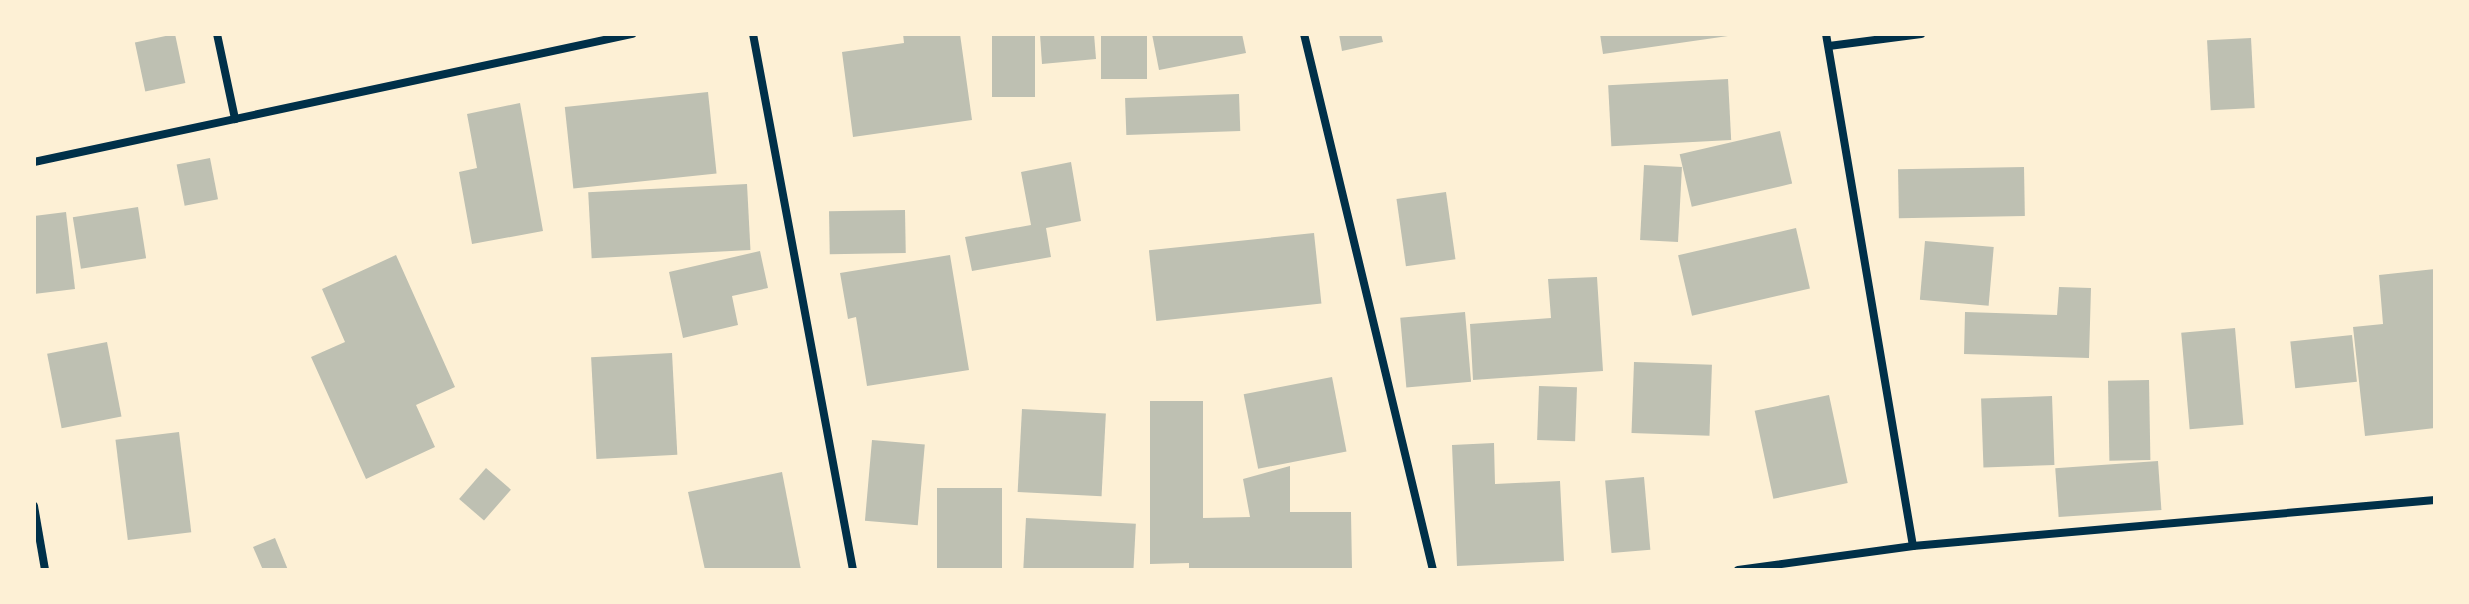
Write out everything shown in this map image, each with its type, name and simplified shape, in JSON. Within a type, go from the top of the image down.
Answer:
[{"type":"street","points":[[217,34],[235,119]]},
{"type":"street","points":[[34,162],[632,34]]},
{"type":"street","points":[[753,34],[853,570]]},
{"type":"street","points":[[1304,34],[1433,570]]},
{"type":"street","points":[[1826,34],[1913,546]]},
{"type":"street","points":[[1829,46],[1921,34]]},
{"type":"street","points":[[1738,570],[1913,546],[2435,500]]},
{"type":"street","points":[[34,506],[45,570]]},
{"type":"building","points":[[175,34],[185,83],[145,91],[135,43]]},
{"type":"building","points":[[903,34],[960,34],[972,120],[853,137],[842,52],[904,43]]},
{"type":"building","points":[[992,34],[1035,34],[1035,97],[992,97]]},
{"type":"building","points":[[1040,34],[1094,34],[1096,59],[1042,64]]},
{"type":"building","points":[[1101,34],[1147,34],[1147,79],[1101,79]]},
{"type":"building","points":[[1152,34],[1242,34],[1246,53],[1159,70]]},
{"type":"building","points":[[1339,34],[1381,34],[1383,42],[1342,51]]},
{"type":"building","points":[[1600,34],[1728,34],[1728,36],[1603,54]]},
{"type":"building","points":[[2251,38],[2255,108],[2211,110],[2207,40]]},
{"type":"building","points":[[1728,79],[1731,140],[1611,146],[1608,85]]},
{"type":"building","points":[[708,92],[717,174],[573,189],[565,107]]},
{"type":"building","points":[[1239,94],[1240,131],[1126,135],[1125,98]]},
{"type":"building","points":[[520,103],[543,231],[472,244],[459,172],[477,168],[467,114]]},
{"type":"building","points":[[1780,131],[1792,184],[1692,207],[1680,154]]},
{"type":"building","points":[[210,158],[218,199],[185,206],[177,164]]},
{"type":"building","points":[[1071,162],[1081,221],[1046,228],[1051,257],[972,271],[965,237],[1031,225],[1021,172]]},
{"type":"building","points":[[1644,165],[1682,167],[1678,242],[1640,240]]},
{"type":"building","points":[[2024,167],[2025,216],[1899,218],[1898,169]]},
{"type":"building","points":[[747,184],[750,250],[592,258],[588,192]]},
{"type":"building","points":[[1446,192],[1455,259],[1406,266],[1396,199]]},
{"type":"building","points":[[138,207],[146,258],[81,269],[73,217]]},
{"type":"building","points":[[905,210],[906,253],[830,254],[829,211]]},
{"type":"building","points":[[66,212],[75,289],[34,294],[34,216]]},
{"type":"building","points":[[1796,228],[1810,288],[1692,316],[1678,255]]},
{"type":"building","points":[[1314,233],[1321,304],[1156,321],[1149,250]]},
{"type":"building","points":[[1925,241],[1994,247],[1989,306],[1920,300]]},
{"type":"building","points":[[760,251],[768,288],[732,296],[738,325],[683,338],[669,272]]},
{"type":"building","points":[[396,255],[455,387],[416,405],[435,447],[366,479],[311,357],[345,342],[322,289]]},
{"type":"building","points":[[950,255],[969,370],[867,386],[856,317],[848,319],[840,273]]},
{"type":"building","points":[[2435,269],[2435,428],[2365,436],[2353,327],[2383,324],[2379,275]]},
{"type":"building","points":[[1597,277],[1603,371],[1473,380],[1470,324],[1551,318],[1548,279]]},
{"type":"building","points":[[2059,287],[2091,288],[2089,358],[1964,354],[1965,312],[2057,315]]},
{"type":"building","points":[[1465,312],[1471,382],[1406,387],[1400,318]]},
{"type":"building","points":[[2235,328],[2243,425],[2190,429],[2181,333]]},
{"type":"building","points":[[2352,335],[2357,382],[2295,388],[2290,341]]},
{"type":"building","points":[[107,342],[122,417],[62,428],[47,354]]},
{"type":"building","points":[[672,353],[677,455],[596,459],[591,357]]},
{"type":"building","points":[[1634,362],[1712,365],[1709,436],[1632,433]]},
{"type":"building","points":[[1332,377],[1347,452],[1258,469],[1244,394]]},
{"type":"building","points":[[2149,380],[2150,460],[2109,461],[2108,381]]},
{"type":"building","points":[[1539,386],[1577,387],[1575,441],[1537,440]]},
{"type":"building","points":[[1829,395],[1848,483],[1773,499],[1755,411]]},
{"type":"building","points":[[2052,396],[2054,465],[1983,467],[1981,398]]},
{"type":"building","points":[[1150,401],[1203,401],[1203,518],[1250,517],[1243,479],[1290,466],[1290,512],[1351,512],[1352,570],[1189,570],[1189,563],[1150,564]]},
{"type":"building","points":[[1022,409],[1106,413],[1102,496],[1018,492]]},
{"type":"building","points":[[179,432],[191,532],[128,540],[115,440]]},
{"type":"building","points":[[872,440],[925,445],[918,525],[865,521]]},
{"type":"building","points":[[1494,443],[1495,484],[1560,481],[1564,561],[1457,566],[1452,445]]},
{"type":"building","points":[[2158,461],[2161,510],[2059,517],[2055,468]]},
{"type":"building","points":[[486,468],[511,490],[484,521],[459,499]]},
{"type":"building","points":[[782,472],[801,570],[705,570],[688,492]]},
{"type":"building","points":[[1644,477],[1650,550],[1612,553],[1605,480]]},
{"type":"building","points":[[937,488],[1002,488],[1002,570],[937,570]]},
{"type":"building","points":[[1026,518],[1136,524],[1133,570],[1023,570]]},
{"type":"building","points":[[275,538],[288,570],[263,570],[253,547]]}]
